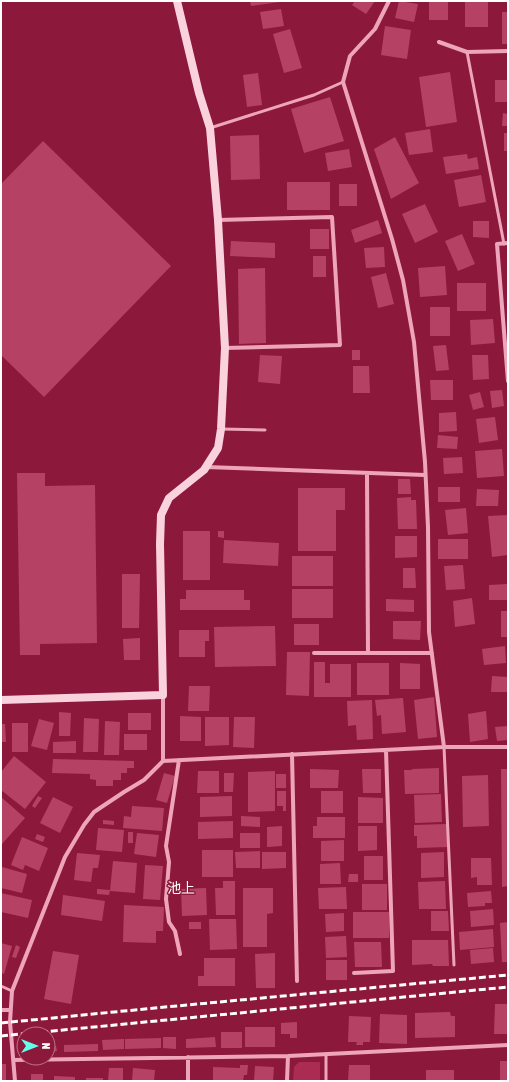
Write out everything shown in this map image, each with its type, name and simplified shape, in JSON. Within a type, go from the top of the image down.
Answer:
[{"type":"street","points":[[163,761],[160,544],[161,515],[169,498],[204,470],[218,448],[222,428],[225,348],[218,220],[210,128],[199,93],[177,1]]},
{"type":"street","points":[[389,1],[375,29],[350,56],[343,82],[392,239],[403,280],[414,342],[428,527],[429,632],[444,747]]},
{"type":"street","points":[[440,42],[467,52],[508,51]]},
{"type":"street","points":[[218,220],[332,217],[340,345],[225,348]]},
{"type":"street","points":[[506,244],[497,244],[508,381]]},
{"type":"street","points":[[206,467],[425,475]]},
{"type":"street","points":[[367,473],[368,654]]},
{"type":"street","points":[[314,654],[432,654]]},
{"type":"street","points":[[1,700],[162,695]]},
{"type":"street","points":[[15,1081],[10,1035],[12,991],[65,857],[84,825],[94,812],[144,780],[163,761],[444,747],[508,747]]},
{"type":"street","points":[[354,973],[393,971],[386,750]]},
{"type":"street","points":[[292,754],[297,980]]},
{"type":"street","points":[[179,760],[166,846],[169,862],[166,899],[169,922],[175,932],[180,954]]},
{"type":"street","points":[[1,1010],[10,1010]]},
{"type":"street","points":[[13,1060],[288,1056],[508,1045]]},
{"type":"street","points":[[287,1081],[288,1056]]},
{"type":"street","points":[[188,1057],[188,1081]]},
{"type":"lane","points":[[467,52],[506,244]]},
{"type":"lane","points":[[210,128],[314,95],[343,82]]},
{"type":"lane","points":[[222,428],[265,430]]},
{"type":"lane","points":[[444,747],[454,965]]},
{"type":"lane","points":[[1,986],[12,991]]},
{"type":"lane","points":[[326,1054],[326,1081]]},
{"type":"shaded area","points":[[299,1062],[320,1062],[320,1081],[293,1081],[294,1067]]},
{"type":"building","points":[[250,1],[280,1],[280,2],[251,6]]},
{"type":"building","points":[[355,1],[375,1],[366,14],[352,5]]},
{"type":"building","points":[[399,1],[418,4],[414,22],[395,18]]},
{"type":"building","points":[[465,1],[488,1],[488,27],[465,27]]},
{"type":"building","points":[[429,2],[448,2],[448,20],[429,20]]},
{"type":"building","points":[[281,9],[284,26],[263,29],[260,12]]},
{"type":"building","points":[[502,12],[508,12],[508,44],[502,44]]},
{"type":"building","points":[[385,26],[411,30],[407,59],[381,55]]},
{"type":"building","points":[[290,29],[302,68],[284,73],[273,34]]},
{"type":"building","points":[[450,72],[457,122],[426,127],[419,77]]},
{"type":"building","points":[[258,73],[262,105],[247,107],[243,75]]},
{"type":"building","points":[[495,80],[508,80],[508,102],[495,102]]},
{"type":"building","points":[[330,97],[344,141],[304,153],[291,109]]},
{"type":"building","points":[[503,113],[508,114],[508,126],[502,126]]},
{"type":"building","points":[[430,129],[433,152],[409,155],[405,133]]},
{"type":"building","points":[[504,133],[508,133],[508,151],[504,151]]},
{"type":"building","points":[[259,135],[260,179],[231,180],[230,136]]},
{"type":"building","points":[[395,137],[419,183],[391,199],[374,149]]},
{"type":"building","points":[[43,141],[171,266],[44,397],[1,355],[1,184]]},
{"type":"building","points":[[349,149],[352,167],[328,171],[325,153]]},
{"type":"building","points":[[467,154],[468,159],[477,157],[479,169],[446,174],[443,157]]},
{"type":"building","points":[[481,175],[486,202],[459,207],[454,180]]},
{"type":"building","points":[[287,182],[330,182],[330,210],[287,210]]},
{"type":"building","points":[[339,184],[357,184],[357,206],[339,206]]},
{"type":"building","points":[[425,204],[438,232],[415,243],[402,214]]},
{"type":"building","points":[[378,220],[382,233],[355,243],[351,230]]},
{"type":"building","points":[[473,221],[489,221],[489,238],[473,237]]},
{"type":"building","points":[[310,229],[329,229],[329,249],[310,249]]},
{"type":"building","points":[[462,234],[475,264],[458,271],[445,241]]},
{"type":"building","points":[[231,241],[275,243],[275,258],[230,256]]},
{"type":"building","points":[[384,247],[385,267],[366,268],[364,248]]},
{"type":"building","points":[[313,256],[326,256],[326,277],[313,277]]},
{"type":"building","points":[[445,266],[447,295],[420,297],[418,268]]},
{"type":"building","points":[[265,268],[266,343],[239,344],[238,269]]},
{"type":"building","points":[[386,273],[394,304],[378,308],[371,277]]},
{"type":"building","points":[[457,283],[486,283],[486,311],[457,311]]},
{"type":"building","points":[[430,307],[450,307],[450,336],[430,336]]},
{"type":"building","points":[[493,319],[495,343],[471,345],[470,320]]},
{"type":"building","points":[[446,345],[449,370],[436,371],[433,346]]},
{"type":"building","points":[[352,350],[360,350],[360,360],[352,360]]},
{"type":"building","points":[[260,355],[282,356],[280,384],[258,382]]},
{"type":"building","points":[[472,355],[488,355],[489,379],[473,380]]},
{"type":"building","points":[[353,366],[369,366],[370,393],[353,393]]},
{"type":"building","points":[[430,380],[453,380],[453,400],[431,400]]},
{"type":"building","points":[[502,390],[504,406],[492,408],[490,391]]},
{"type":"building","points":[[480,392],[484,407],[473,410],[469,395]]},
{"type":"building","points":[[456,412],[457,431],[439,432],[439,413]]},
{"type":"building","points":[[495,417],[498,440],[479,443],[476,419]]},
{"type":"building","points":[[438,435],[458,437],[457,449],[437,448]]},
{"type":"building","points":[[502,449],[504,476],[477,478],[475,451]]},
{"type":"building","points":[[462,457],[463,473],[444,474],[443,458]]},
{"type":"building","points":[[17,473],[45,473],[45,486],[95,485],[97,643],[40,644],[40,655],[20,655]]},
{"type":"building","points":[[398,479],[410,479],[411,494],[398,494]]},
{"type":"building","points":[[438,487],[460,487],[460,502],[438,502]]},
{"type":"building","points":[[298,488],[345,488],[345,510],[336,510],[336,551],[298,551]]},
{"type":"building","points":[[477,489],[499,490],[498,506],[476,506]]},
{"type":"building","points":[[411,497],[411,500],[416,500],[417,529],[398,529],[397,498]]},
{"type":"building","points":[[466,508],[468,533],[448,535],[445,510]]},
{"type":"building","points":[[508,515],[508,555],[492,557],[488,516]]},
{"type":"building","points":[[183,531],[210,531],[210,580],[183,580]]},
{"type":"building","points":[[218,531],[224,531],[224,538],[218,537]]},
{"type":"building","points":[[395,536],[417,536],[417,557],[395,558]]},
{"type":"building","points":[[438,539],[468,539],[468,559],[438,559]]},
{"type":"building","points":[[224,540],[279,543],[278,566],[223,563]]},
{"type":"building","points":[[292,556],[333,556],[333,586],[292,586]]},
{"type":"building","points":[[463,565],[465,589],[446,590],[444,566]]},
{"type":"building","points":[[403,568],[415,568],[416,588],[403,588]]},
{"type":"building","points":[[122,574],[140,574],[139,628],[122,628]]},
{"type":"building","points":[[507,584],[507,600],[489,600],[489,585]]},
{"type":"building","points":[[292,589],[333,589],[333,618],[292,618]]},
{"type":"building","points":[[186,590],[244,590],[244,600],[250,600],[250,610],[180,610],[180,599],[186,599]]},
{"type":"building","points":[[472,598],[475,624],[455,627],[453,601]]},
{"type":"building","points":[[386,599],[414,600],[414,612],[386,611]]},
{"type":"building","points":[[501,611],[508,611],[508,637],[501,637]]},
{"type":"building","points":[[393,621],[421,621],[420,640],[393,639]]},
{"type":"building","points":[[294,624],[319,624],[319,645],[294,645]]},
{"type":"building","points":[[275,626],[276,666],[215,667],[214,627]]},
{"type":"building","points":[[179,630],[209,630],[209,641],[205,641],[205,657],[179,657]]},
{"type":"building","points":[[140,638],[140,660],[124,660],[123,639]]},
{"type":"building","points":[[505,646],[506,663],[484,665],[482,649]]},
{"type":"building","points":[[287,652],[310,652],[309,696],[286,695]]},
{"type":"building","points":[[314,662],[325,662],[325,683],[330,683],[330,664],[351,664],[351,697],[314,697]]},
{"type":"building","points":[[357,663],[389,663],[389,695],[357,695]]},
{"type":"building","points":[[400,663],[420,664],[420,689],[400,689]]},
{"type":"building","points":[[492,676],[508,677],[508,692],[491,692]]},
{"type":"building","points":[[189,686],[210,686],[209,711],[188,711]]},
{"type":"building","points":[[434,697],[437,737],[418,739],[414,700]]},
{"type":"building","points":[[403,698],[406,732],[382,734],[381,715],[377,716],[375,700]]},
{"type":"building","points":[[372,700],[373,739],[357,740],[356,725],[348,726],[347,701]]},
{"type":"building","points":[[486,711],[488,739],[470,742],[468,714]]},
{"type":"building","points":[[59,712],[71,713],[70,736],[59,736]]},
{"type":"building","points":[[128,713],[151,713],[151,730],[128,730]]},
{"type":"building","points":[[180,716],[201,717],[201,741],[180,741]]},
{"type":"building","points":[[205,717],[229,717],[229,745],[205,746]]},
{"type":"building","points":[[234,717],[255,717],[254,748],[233,747]]},
{"type":"building","points":[[84,718],[99,719],[98,752],[83,752]]},
{"type":"building","points":[[39,719],[54,723],[47,750],[31,746]]},
{"type":"building","points":[[105,721],[120,722],[119,755],[104,755]]},
{"type":"building","points":[[12,723],[28,723],[28,752],[12,752]]},
{"type":"building","points":[[1,724],[5,724],[6,742],[1,742]]},
{"type":"building","points":[[508,726],[508,740],[497,741],[495,727]]},
{"type":"building","points":[[124,734],[147,734],[147,750],[124,750]]},
{"type":"building","points":[[76,741],[76,753],[53,753],[53,742]]},
{"type":"building","points":[[14,756],[46,782],[25,809],[1,790],[1,772]]},
{"type":"building","points":[[53,759],[134,761],[134,768],[127,768],[127,773],[121,773],[121,780],[113,780],[113,786],[96,786],[96,780],[90,779],[90,774],[52,773]]},
{"type":"building","points":[[439,768],[439,793],[405,794],[404,770]]},
{"type":"building","points":[[310,769],[339,770],[338,788],[310,788]]},
{"type":"building","points":[[362,769],[381,769],[381,793],[363,793]]},
{"type":"building","points":[[501,769],[508,769],[508,886],[502,887]]},
{"type":"building","points":[[198,771],[219,771],[219,793],[197,793]]},
{"type":"building","points":[[275,771],[275,811],[248,812],[248,772]]},
{"type":"building","points":[[164,773],[175,776],[167,803],[156,800]]},
{"type":"building","points":[[224,773],[234,773],[233,792],[224,792]]},
{"type":"building","points":[[276,774],[286,774],[286,788],[276,788]]},
{"type":"building","points":[[488,775],[489,826],[463,827],[462,776]]},
{"type":"building","points":[[277,791],[286,791],[286,811],[283,811],[283,806],[277,806]]},
{"type":"building","points":[[321,791],[343,791],[343,813],[321,813]]},
{"type":"building","points":[[441,794],[442,822],[415,823],[414,795]]},
{"type":"building","points":[[38,796],[42,798],[35,808],[32,806]]},
{"type":"building","points":[[232,796],[232,816],[200,817],[200,797]]},
{"type":"building","points":[[1,797],[25,818],[2,844],[1,843]]},
{"type":"building","points":[[53,797],[73,807],[60,833],[40,823]]},
{"type":"building","points":[[358,797],[383,798],[383,823],[358,823]]},
{"type":"building","points":[[132,806],[164,808],[162,831],[123,828],[124,816],[131,817]]},
{"type":"building","points":[[241,816],[260,817],[260,827],[241,826]]},
{"type":"building","points":[[317,817],[345,817],[345,838],[313,838],[313,826],[317,826]]},
{"type":"building","points":[[103,820],[114,821],[114,825],[103,824]]},
{"type":"building","points":[[233,821],[233,838],[198,839],[198,822]]},
{"type":"building","points":[[447,824],[448,847],[417,848],[417,836],[414,836],[414,825]]},
{"type":"building","points":[[282,826],[282,846],[267,847],[267,827]]},
{"type":"building","points":[[358,826],[377,826],[377,850],[358,851]]},
{"type":"building","points":[[98,828],[124,830],[122,852],[96,850]]},
{"type":"building","points":[[128,832],[133,832],[133,843],[128,843]]},
{"type":"building","points":[[137,833],[159,835],[156,857],[134,854]]},
{"type":"building","points":[[240,833],[260,833],[260,848],[240,848]]},
{"type":"building","points":[[37,834],[45,837],[43,842],[35,839]]},
{"type":"building","points":[[22,837],[48,848],[39,871],[25,865],[23,870],[11,865]]},
{"type":"building","points":[[344,840],[344,861],[321,861],[321,841]]},
{"type":"building","points":[[202,850],[233,850],[233,877],[202,877]]},
{"type":"building","points":[[260,851],[260,868],[236,868],[235,852]]},
{"type":"building","points":[[262,852],[286,852],[286,868],[262,869]]},
{"type":"building","points":[[444,852],[444,877],[421,878],[421,853]]},
{"type":"building","points":[[77,853],[100,855],[98,868],[93,868],[91,882],[74,880]]},
{"type":"building","points":[[364,856],[383,856],[383,880],[364,880]]},
{"type":"building","points":[[471,858],[491,858],[492,885],[477,885],[477,877],[471,878]]},
{"type":"building","points":[[113,861],[137,863],[135,893],[110,891]]},
{"type":"building","points":[[340,863],[341,884],[320,884],[320,864]]},
{"type":"building","points":[[145,865],[163,866],[160,900],[143,899]]},
{"type":"building","points":[[2,867],[27,874],[22,893],[1,888]]},
{"type":"building","points":[[349,874],[358,874],[358,882],[348,882]]},
{"type":"building","points":[[223,881],[235,881],[235,915],[216,915],[215,888],[223,888]]},
{"type":"building","points":[[445,881],[446,909],[419,909],[418,882]]},
{"type":"building","points":[[362,884],[387,884],[387,910],[362,910]]},
{"type":"building","points":[[346,887],[347,909],[319,909],[318,888]]},
{"type":"building","points":[[206,888],[207,915],[182,916],[181,889]]},
{"type":"building","points":[[243,888],[273,888],[273,913],[267,914],[267,947],[243,947]]},
{"type":"building","points":[[97,889],[110,890],[109,895],[97,894]]},
{"type":"building","points":[[491,891],[492,903],[485,903],[485,906],[468,907],[467,893]]},
{"type":"building","points":[[1,893],[32,900],[28,918],[1,912]]},
{"type":"building","points":[[63,895],[105,901],[102,921],[61,915]]},
{"type":"building","points":[[124,905],[164,907],[163,931],[156,931],[156,943],[123,942]]},
{"type":"building","points":[[493,909],[494,925],[471,927],[470,911]]},
{"type":"building","points":[[431,911],[448,911],[449,931],[431,931]]},
{"type":"building","points":[[353,912],[389,912],[389,938],[353,938]]},
{"type":"building","points":[[344,913],[344,931],[326,932],[325,914]]},
{"type":"building","points":[[209,919],[236,919],[237,949],[210,950]]},
{"type":"building","points":[[189,922],[201,922],[201,929],[189,929]]},
{"type":"building","points":[[508,922],[508,962],[502,962],[500,923]]},
{"type":"building","points":[[493,929],[494,947],[460,950],[459,932]]},
{"type":"building","points":[[346,936],[347,957],[326,958],[325,937]]},
{"type":"building","points":[[412,940],[448,940],[449,966],[433,966],[432,964],[412,965]]},
{"type":"building","points":[[354,942],[381,942],[382,967],[355,967]]},
{"type":"building","points":[[1,943],[12,946],[4,974],[1,973]]},
{"type":"building","points":[[16,945],[20,947],[16,958],[12,957]]},
{"type":"building","points":[[493,948],[494,962],[471,964],[470,950]]},
{"type":"building","points":[[53,951],[79,955],[71,1004],[44,999]]},
{"type":"building","points":[[275,953],[275,988],[256,988],[255,954]]},
{"type":"building","points":[[204,958],[235,958],[235,986],[198,986],[198,976],[204,976]]},
{"type":"building","points":[[326,960],[347,960],[347,980],[326,980]]},
{"type":"building","points":[[495,1004],[508,1004],[508,1034],[494,1034]]},
{"type":"building","points":[[450,1012],[451,1016],[455,1016],[455,1037],[415,1038],[415,1013]]},
{"type":"building","points":[[380,1014],[407,1015],[407,1044],[379,1043]]},
{"type":"building","points":[[349,1016],[371,1017],[370,1042],[363,1042],[363,1045],[356,1045],[357,1042],[348,1042]]},
{"type":"building","points":[[297,1022],[297,1038],[290,1038],[290,1034],[281,1034],[281,1023]]},
{"type":"building","points":[[245,1027],[275,1027],[275,1047],[245,1047]]},
{"type":"building","points":[[221,1032],[242,1032],[242,1048],[221,1048]]},
{"type":"building","points":[[163,1037],[176,1037],[176,1049],[163,1048]]},
{"type":"building","points":[[215,1037],[216,1047],[186,1048],[186,1039]]},
{"type":"building","points":[[161,1038],[161,1048],[125,1049],[125,1039]]},
{"type":"building","points":[[124,1039],[124,1049],[103,1050],[102,1040]]},
{"type":"building","points":[[98,1044],[98,1051],[64,1052],[64,1045]]},
{"type":"building","points":[[500,1061],[508,1061],[508,1081],[500,1081]]},
{"type":"building","points":[[1,1064],[6,1064],[6,1081],[1,1081]]},
{"type":"building","points":[[240,1065],[248,1065],[247,1075],[244,1075],[243,1081],[213,1081],[213,1067],[240,1068]]},
{"type":"building","points":[[349,1065],[370,1065],[370,1081],[348,1081]]},
{"type":"building","points":[[255,1066],[274,1067],[273,1081],[254,1081]]},
{"type":"building","points":[[109,1068],[123,1068],[123,1081],[108,1081]]},
{"type":"building","points":[[133,1068],[155,1070],[154,1081],[132,1081]]},
{"type":"building","points":[[426,1070],[454,1070],[454,1081],[426,1081]]},
{"type":"building","points":[[31,1074],[43,1074],[43,1081],[31,1081]]},
{"type":"building","points":[[54,1076],[75,1077],[75,1081],[54,1081]]},
{"type":"building","points":[[86,1078],[103,1078],[103,1081],[86,1081]]},
{"type":"railway","points":[[1,1023],[508,975]]},
{"type":"railway","points":[[1,1036],[508,987]]},
{"type":"district","name":"池上","points":[[181,888]]}]
